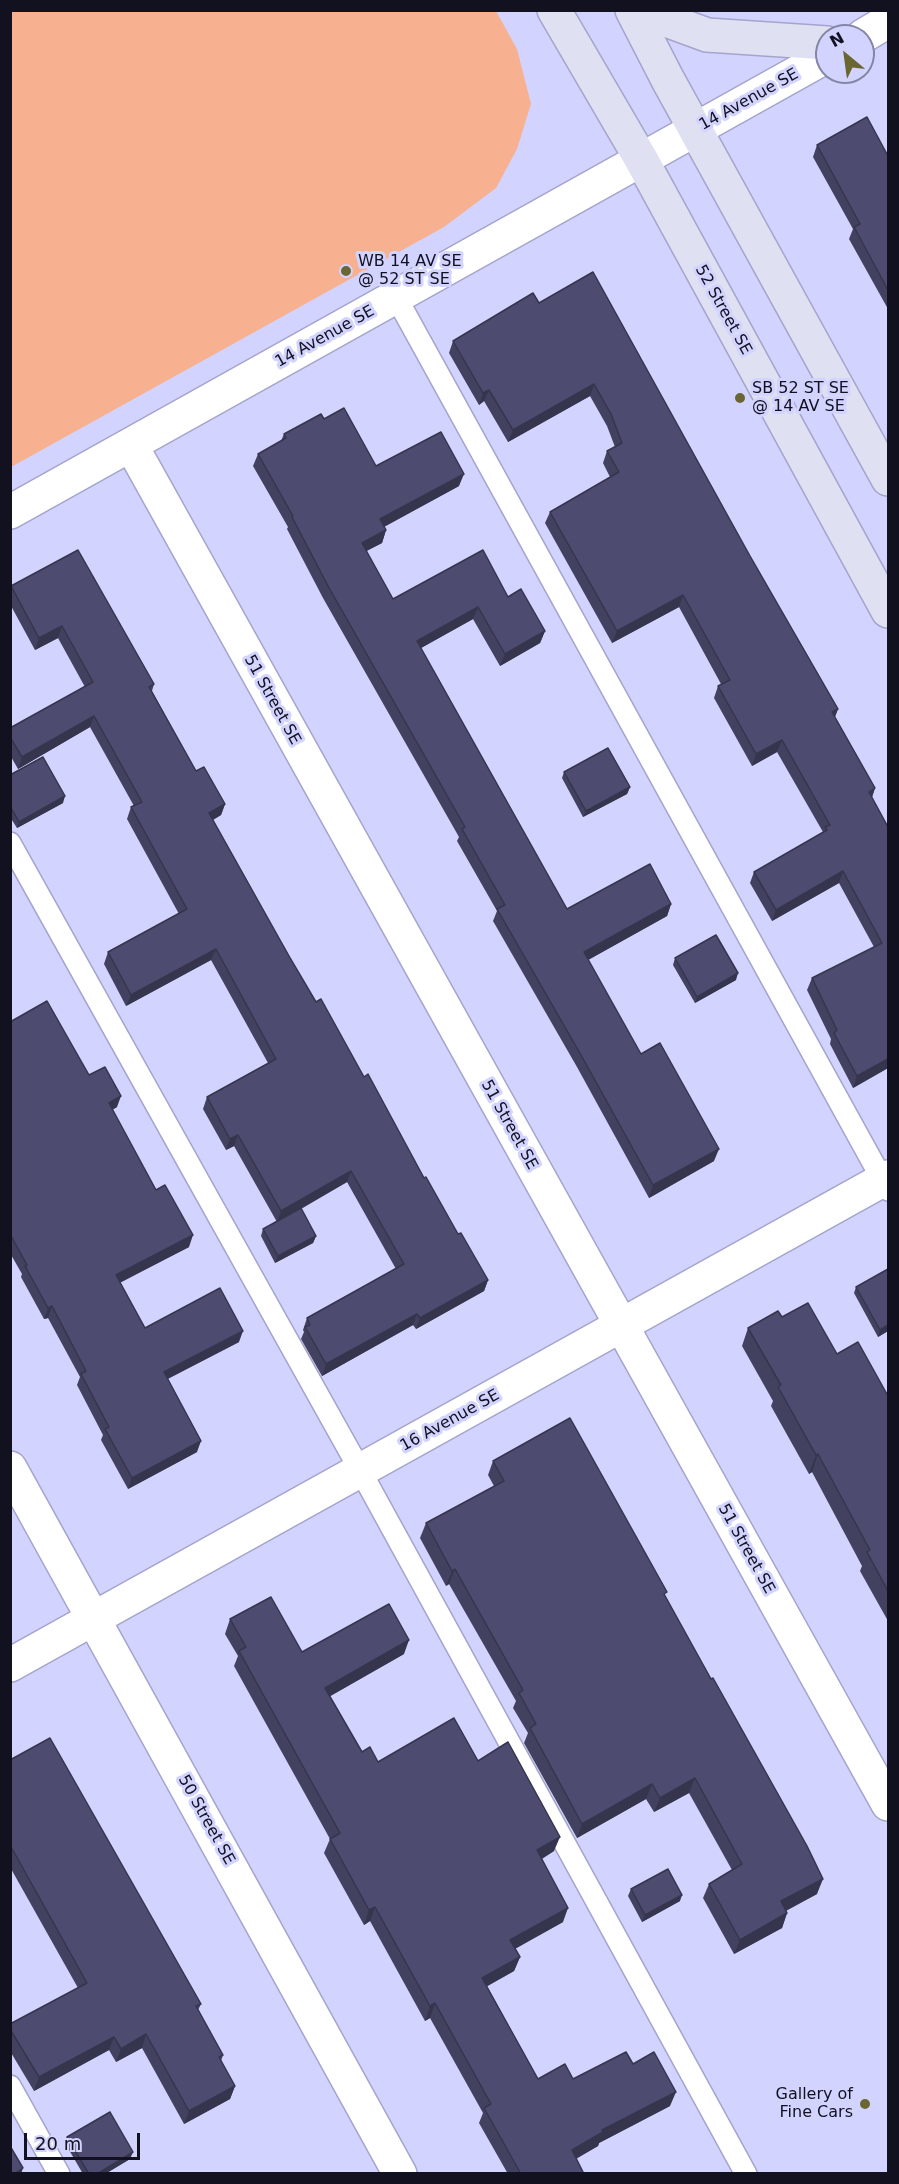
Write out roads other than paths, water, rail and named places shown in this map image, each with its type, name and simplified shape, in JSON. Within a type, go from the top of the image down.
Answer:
[{"type":"main road","name":"52 Street SE","points":[[554,10],[641,159],[888,611]]},
{"type":"main road","points":[[632,10],[888,479]]},
{"type":"main road","points":[[639,10],[707,35],[815,42]]},
{"type":"street","points":[[875,28],[888,21]]},
{"type":"street","name":"14 Avenue SE","points":[[10,512],[815,63]]},
{"type":"street","name":"51 Street SE","points":[[131,445],[888,1804]]},
{"type":"street","name":"16 Avenue SE","points":[[10,1665],[620,1326],[886,1183]]},
{"type":"street","name":"50 Street SE","points":[[10,1468],[400,2174]]},
{"type":"lane","points":[[396,297],[886,1183]]},
{"type":"lane","points":[[10,843],[360,1470],[746,2174]]},
{"type":"lane","points":[[10,2086],[59,2174]]},
{"type":"place","name":"WB 14 AV SE @ 52 ST SE","points":[[346,271]]},
{"type":"place","name":"SB 52 ST SE @ 14 AV SE","points":[[740,398]]},
{"type":"place","name":"Gallery of Fine Cars","points":[[865,2104]]}]
